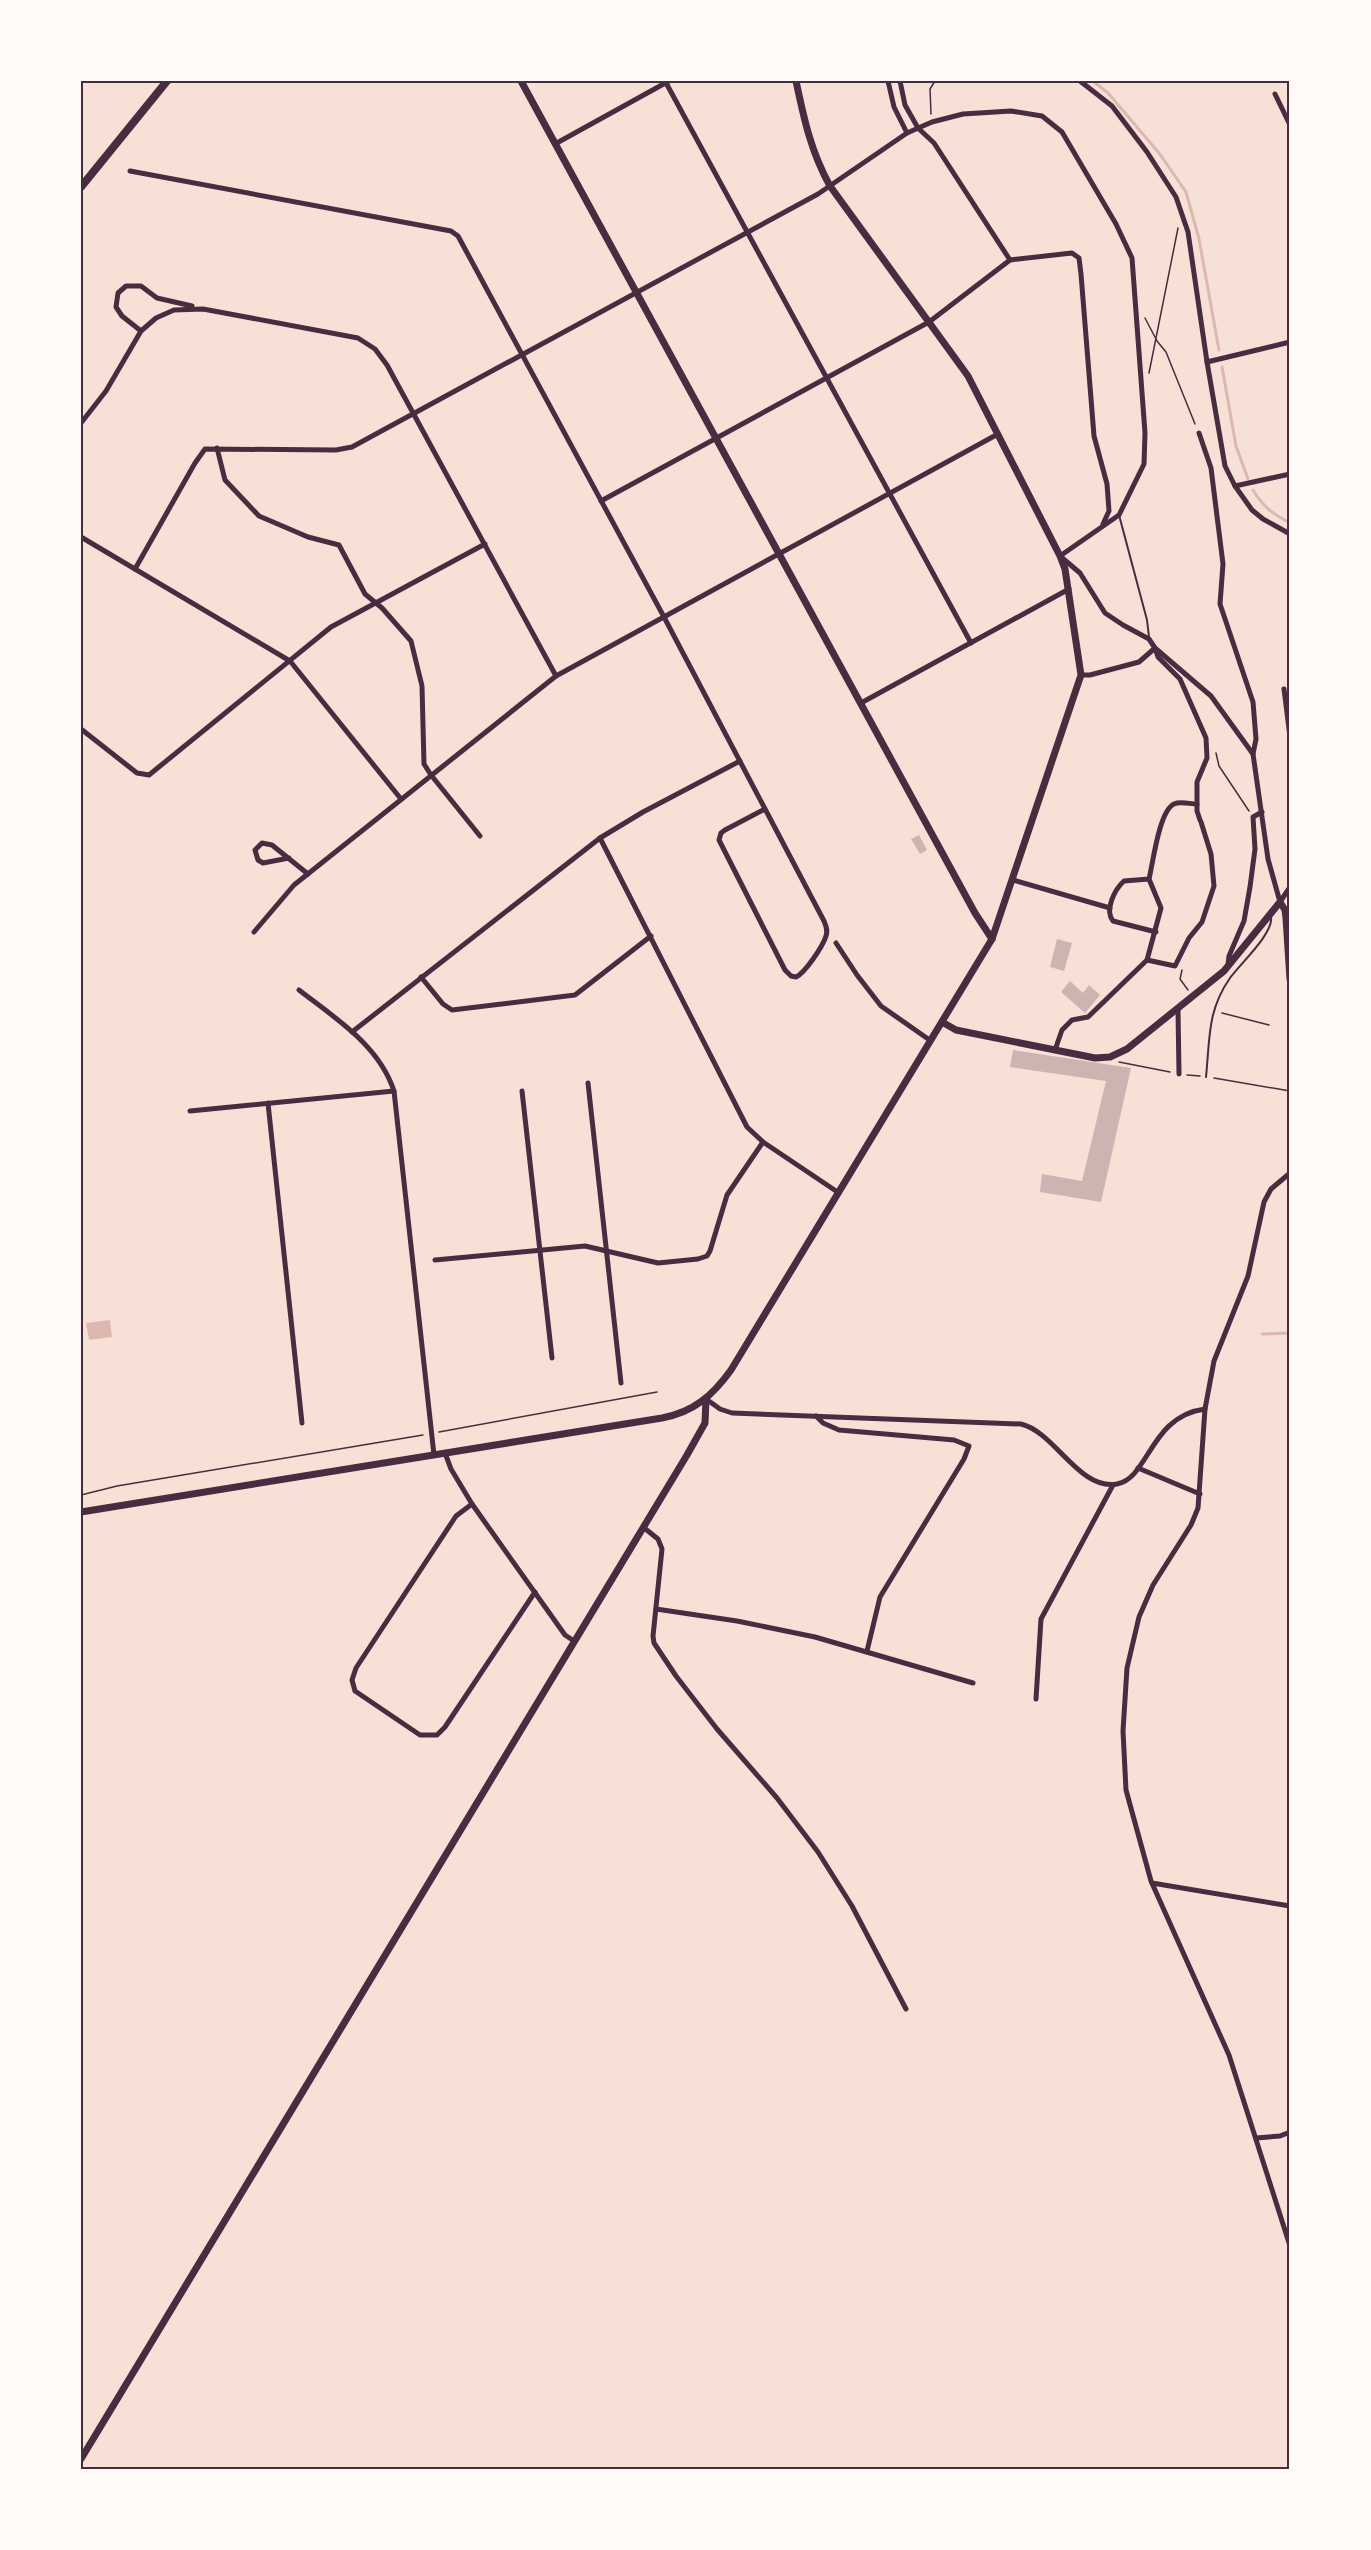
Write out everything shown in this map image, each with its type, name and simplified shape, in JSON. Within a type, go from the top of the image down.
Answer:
[{"type":"main road","points":[[81,187],[167,81]]},
{"type":"street","points":[[521,81],[975,913],[992,939]]},
{"type":"street","points":[[81,1512],[670,1416],[691,1409],[706,1399],[731,1370],[992,939],[1081,675],[1069,590],[1060,556],[968,376],[830,186],[810,146],[796,81]]},
{"type":"street","points":[[888,81],[894,107],[907,133]]},
{"type":"street","points":[[900,81],[905,105],[918,128],[934,143],[1010,260]]},
{"type":"street","points":[[1080,81],[1112,106],[1147,152],[1181,209],[1188,232],[1207,362],[1226,466],[1235,486],[1257,515],[1290,534]]},
{"type":"street","points":[[555,144],[666,82],[971,644]]},
{"type":"street","points":[[1275,94],[1290,126]]},
{"type":"street","points":[[135,569],[201,452],[217,448],[343,450],[357,445],[830,186],[907,133],[932,122],[970,113],[1018,111],[1042,116],[1057,126],[1128,248],[1133,264],[1145,427],[1145,460],[1119,515],[1060,556]]},
{"type":"street","points":[[130,171],[456,234],[664,617],[740,761],[765,809],[826,927],[825,938],[803,972],[796,977],[789,975],[785,970],[719,840],[720,833],[765,809]]},
{"type":"street","points":[[601,501],[929,322],[1010,260],[1072,253],[1079,258],[1094,436],[1107,484],[1109,511],[1103,524]]},
{"type":"street","points":[[141,331],[122,316],[116,307],[118,293],[126,286],[141,286],[157,298],[203,309],[358,339],[381,356],[556,676]]},
{"type":"street","points":[[81,423],[106,391],[141,331],[151,322],[174,310],[203,309]]},
{"type":"street","points":[[1207,362],[1290,342]]},
{"type":"street","points":[[1199,433],[1211,468],[1223,564],[1219,601],[1253,702],[1256,739],[1253,754],[1268,859],[1287,918],[1290,979]]},
{"type":"street","points":[[254,932],[291,888],[556,676],[998,434]]},
{"type":"street","points":[[217,448],[225,480],[258,516],[308,537],[339,545],[365,594],[407,636],[414,649],[422,686],[423,759],[431,775],[480,836]]},
{"type":"street","points":[[1211,468],[1226,466]]},
{"type":"street","points":[[1235,486],[1290,474]]},
{"type":"street","points":[[81,537],[290,661],[401,799]]},
{"type":"street","points":[[81,729],[137,773],[149,775],[331,627],[485,544]]},
{"type":"street","points":[[1060,556],[1080,573],[1105,613],[1149,639],[1155,648],[1211,696],[1253,754]]},
{"type":"street","points":[[861,704],[1069,590]]},
{"type":"street","points":[[1081,675],[1090,675],[1139,662],[1155,648]]},
{"type":"street","points":[[1147,960],[1175,966],[1189,938],[1203,919],[1214,881],[1211,854],[1197,804],[1198,778],[1206,762],[1208,747],[1183,686],[1174,672],[1156,655],[1155,648]]},
{"type":"street","points":[[1284,689],[1290,737]]},
{"type":"street","points":[[352,1032],[600,838],[642,812],[740,761]]},
{"type":"street","points":[[1056,1050],[1062,1030],[1074,1019],[1088,1017],[1147,960],[1161,906],[1149,879],[1157,836],[1170,807],[1177,803],[1197,804]]},
{"type":"street","points":[[1228,967],[1229,956],[1244,921],[1250,887],[1255,849],[1254,816],[1262,812]]},
{"type":"street","points":[[600,838],[747,1127],[763,1142],[839,1193]]},
{"type":"street","points":[[289,858],[263,863],[256,857],[255,850],[262,843],[269,843],[289,858],[308,874]]},
{"type":"street","points":[[1149,879],[1122,882],[1115,894],[1109,915],[1113,921],[1156,932]]},
{"type":"street","points":[[1013,880],[1110,908]]},
{"type":"street","points":[[942,1022],[956,1030],[1095,1058],[1110,1057],[1127,1049],[1228,967],[1290,887]]},
{"type":"street","points":[[421,977],[443,1004],[453,1010],[572,996],[651,936]]},
{"type":"street","points":[[836,943],[856,975],[881,1006],[931,1041]]},
{"type":"street","points":[[299,990],[352,1032],[379,1062],[394,1091],[434,1455]]},
{"type":"street","points":[[1178,1009],[1179,1074]]},
{"type":"street","points":[[588,1083],[621,1383]]},
{"type":"street","points":[[190,1111],[394,1091]]},
{"type":"street","points":[[522,1091],[552,1358]]},
{"type":"street","points":[[268,1103],[302,1423]]},
{"type":"street","points":[[435,1260],[585,1246],[653,1263],[698,1259],[707,1256],[727,1195],[763,1142]]},
{"type":"street","points":[[1290,1173],[1271,1189],[1264,1202],[1248,1276],[1217,1352],[1205,1409],[1200,1494],[1194,1520],[1149,1594],[1134,1633],[1127,1668],[1123,1731],[1125,1779],[1137,1837],[1152,1883],[1229,2055],[1290,2246]]},
{"type":"street","points":[[706,1399],[720,1409],[732,1413],[1021,1424],[1034,1428],[1089,1477],[1113,1485],[1127,1480],[1170,1424],[1189,1412],[1205,1409]]},
{"type":"street","points":[[81,2459],[703,1428],[706,1418],[706,1399]]},
{"type":"street","points":[[816,1416],[823,1423],[839,1430],[954,1440],[969,1446],[964,1459],[880,1597],[867,1651]]},
{"type":"street","points":[[445,1453],[451,1469],[472,1504],[566,1635],[574,1641]]},
{"type":"street","points":[[1138,1468],[1200,1494]]},
{"type":"street","points":[[1036,1699],[1042,1615],[1113,1485]]},
{"type":"street","points":[[472,1504],[456,1516],[354,1674],[352,1680],[355,1691],[420,1735],[431,1736],[441,1731],[535,1592]]},
{"type":"street","points":[[643,1527],[658,1539],[662,1549],[653,1640],[659,1652],[717,1729],[777,1798],[818,1852],[852,1906],[906,2009]]},
{"type":"street","points":[[656,1609],[756,1624],[867,1651],[973,1683]]},
{"type":"street","points":[[1152,1883],[1290,1906]]},
{"type":"street","points":[[1257,2138],[1280,2136],[1290,2132]]},
{"type":"lane","points":[[1119,515],[1147,620],[1149,639]]},
{"type":"lane","points":[[1206,1077],[1212,1012],[1230,978],[1269,929],[1272,921],[1270,914]]},
{"type":"path","points":[[932,122],[928,98],[930,89],[936,81]]},
{"type":"path","points":[[1147,381],[1157,341],[1181,209]]},
{"type":"path","points":[[1144,317],[1166,352],[1199,433]]},
{"type":"path","points":[[1208,747],[1214,748],[1219,766],[1241,801],[1254,816]]},
{"type":"path","points":[[1183,968],[1180,979],[1189,992]]},
{"type":"path","points":[[1212,1012],[1269,1025]]},
{"type":"path","points":[[1132,1065],[1290,1091]]},
{"type":"path","points":[[437,1433],[657,1392]]},
{"type":"path","points":[[81,1495],[192,1473],[426,1435]]},
{"type":"shaded area","points":[[110,1320],[112,1337],[89,1340],[86,1323]]},
{"type":"building","points":[[919,835],[927,850],[920,854],[911,839]]},
{"type":"building","points":[[1057,939],[1072,943],[1064,971],[1050,967]]},
{"type":"building","points":[[1070,981],[1083,993],[1089,985],[1100,995],[1085,1013],[1061,992]]},
{"type":"building","points":[[1013,1050],[1131,1068],[1101,1202],[1040,1192],[1042,1174],[1082,1181],[1106,1081],[1010,1067]]},
{"type":"waterway","points":[[1093,81],[1108,93],[1159,153],[1186,192],[1199,239],[1219,350]]},
{"type":"waterway","points":[[1222,367],[1236,446],[1248,479]]},
{"type":"waterway","points":[[1253,490],[1269,510],[1290,523]]},
{"type":"waterway","points":[[1262,1334],[1290,1333]]}]
